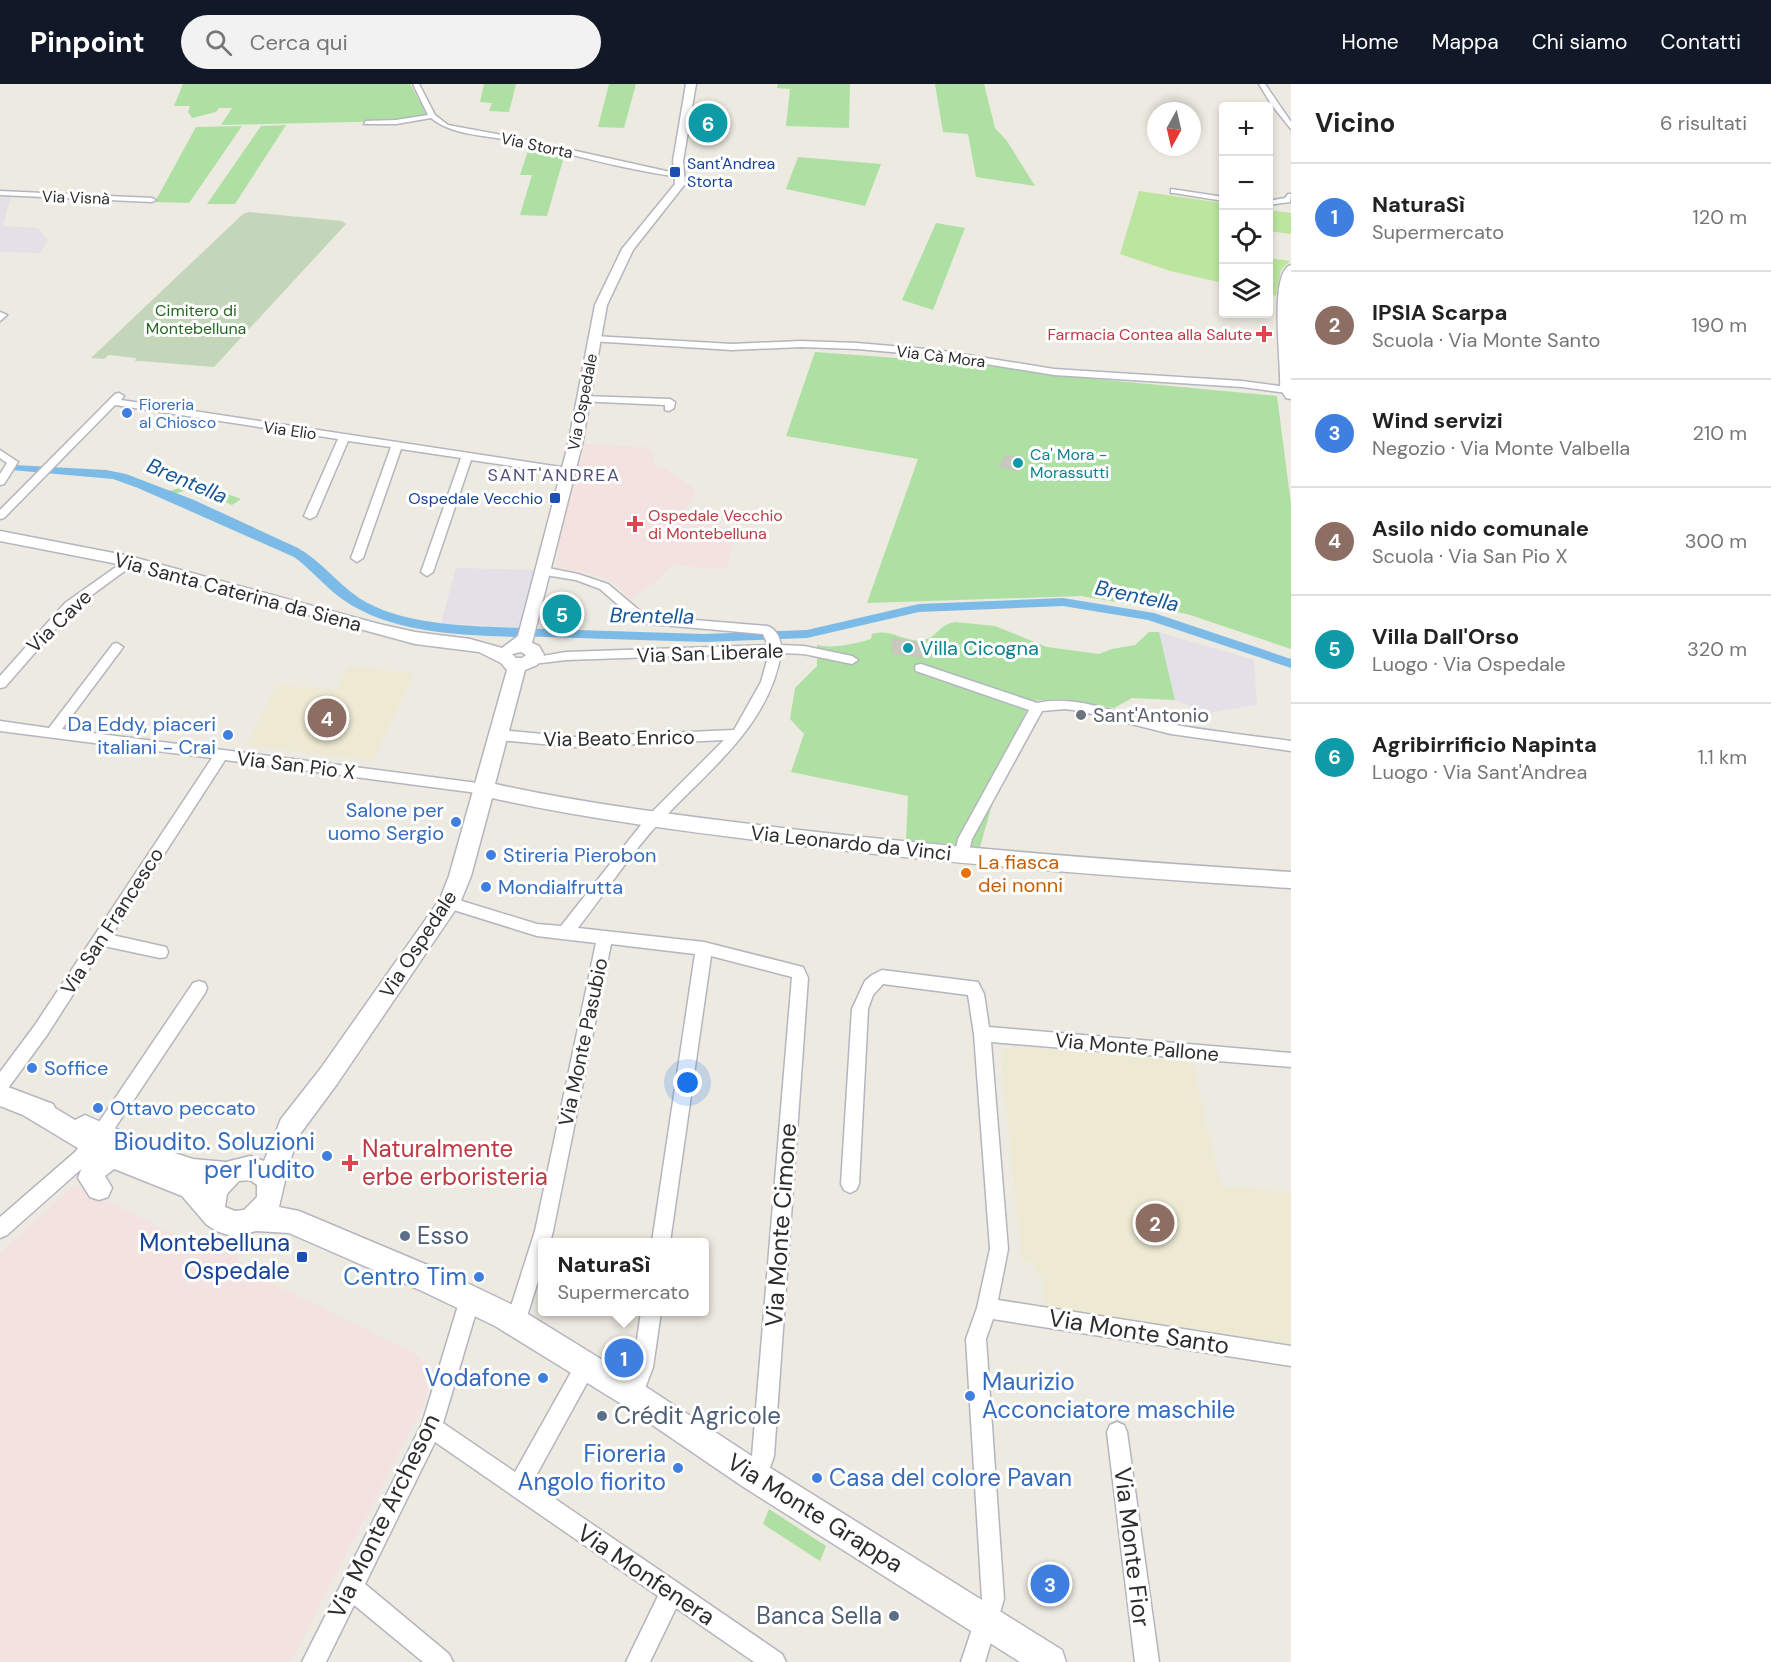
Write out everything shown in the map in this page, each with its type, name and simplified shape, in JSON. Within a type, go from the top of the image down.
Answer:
[{"type":"street","points":[[366,123],[396,122],[432,116],[416,84]]},
{"type":"street","points":[[681,175],[678,161],[691,84]]},
{"type":"street","points":[[1262,84],[1273,104],[1291,127]]},
{"type":"street","name":"Via Storta","points":[[432,116],[440,124],[450,128],[513,139],[650,171],[681,175]]},
{"type":"street","name":"Via Ospedale","points":[[237,1170],[283,1134],[335,1067],[449,903],[460,876],[485,789],[543,571],[574,445],[601,305],[628,249],[680,184],[681,175]]},
{"type":"street","points":[[1174,191],[1219,198]]},
{"type":"street","name":"Via Visnà","points":[[0,193],[152,200]]},
{"type":"street","points":[[1273,202],[1287,200],[1291,196]]},
{"type":"street","points":[[1289,384],[1288,331],[1283,299],[1287,274],[1291,269]]},
{"type":"street","name":"Via Cà Mora","points":[[594,339],[697,346],[801,344],[856,346],[937,353],[1054,372],[1242,384],[1289,384]]},
{"type":"street","points":[[0,516],[121,394]]},
{"type":"street","points":[[583,399],[670,402],[669,408]]},
{"type":"street","name":"Via Elio","points":[[113,402],[567,471]]},
{"type":"street","points":[[310,516],[344,438]]},
{"type":"street","points":[[357,558],[397,446]]},
{"type":"street","points":[[0,453],[8,470]]},
{"type":"street","points":[[427,572],[467,456]]},
{"type":"street","name":"Via Santa Caterina da Siena","points":[[0,536],[130,561],[346,622],[419,639],[521,653]]},
{"type":"street","name":"Via Cave","points":[[0,684],[69,606],[130,561]]},
{"type":"street","points":[[543,571],[599,584],[612,591],[633,614],[643,620],[762,628],[771,633],[777,649],[776,661],[750,719],[738,735],[653,820],[566,932]]},
{"type":"street","points":[[52,733],[117,647]]},
{"type":"street","name":"Via San Liberale","points":[[521,653],[566,656],[777,649],[804,650],[852,660]]},
{"type":"street","name":"Via Cave","points":[[0,668],[19,661]]},
{"type":"street","points":[[921,668],[1037,708]]},
{"type":"street","points":[[962,855],[965,839],[1037,708],[1047,704],[1066,704],[1152,726],[1291,746]]},
{"type":"street","name":"Via San Pio X","points":[[0,726],[485,789]]},
{"type":"street","name":"Via Beato Enrico","points":[[500,735],[574,742],[738,735]]},
{"type":"street","name":"Via San Francesco","points":[[0,1086],[41,1030],[221,755]]},
{"type":"street","name":"Via Leonardo da Vinci","points":[[485,789],[653,820],[962,855],[1080,866],[1291,880]]},
{"type":"street","points":[[449,903],[537,930],[704,948],[662,1238]]},
{"type":"street","name":"Via Monte Pasubio","points":[[542,1238],[605,936]]},
{"type":"street","points":[[100,939],[160,952]]},
{"type":"street","name":"Via Monte Cimone","points":[[704,948],[797,972],[800,978],[763,1456],[756,1477]]},
{"type":"street","points":[[850,1184],[861,1009],[863,998],[874,980],[882,977],[972,987],[976,994],[982,1034],[999,1249],[987,1308],[976,1339],[993,1599],[973,1662]]},
{"type":"street","points":[[0,1229],[77,1163],[97,1139],[199,988]]},
{"type":"street","name":"Via Monte Pallone","points":[[982,1034],[1291,1060]]},
{"type":"street","name":"Via Monte Grappa","points":[[0,1095],[97,1139],[176,1166],[200,1173],[237,1170],[263,1172],[290,1220]]},
{"type":"street","name":"Via Ospedale","points":[[272,1190],[283,1134]]},
{"type":"street","name":"Via Monte Grappa","points":[[97,1139],[121,1159],[192,1188],[201,1194],[216,1216],[224,1222],[244,1223],[254,1218],[290,1220],[470,1299],[516,1322],[633,1395],[756,1477],[1050,1662]]},
{"type":"street","points":[[99,1188],[91,1178],[93,1170],[110,1157],[121,1159]]},
{"type":"street","points":[[212,1209],[214,1189],[237,1170]]},
{"type":"street","points":[[55,1182],[73,1173],[99,1188]]},
{"type":"street","points":[[254,1218],[262,1212],[272,1190]]},
{"type":"street","name":"Via Monte Pasubio","points":[[516,1322],[538,1250]]},
{"type":"street","name":"Via Monte Archeson","points":[[314,1662],[431,1427],[470,1299]]},
{"type":"street","name":"Via Monte Santo","points":[[987,1308],[1291,1356]]},
{"type":"street","points":[[633,1395],[643,1367],[650,1316]]},
{"type":"street","points":[[518,1487],[586,1365]]},
{"type":"street","name":"Via Monfenera","points":[[431,1427],[774,1662]]},
{"type":"street","name":"Via Monte Fior","points":[[1117,1432],[1147,1662]]},
{"type":"street","points":[[350,1587],[441,1662]]},
{"type":"street","points":[[638,1662],[671,1593]]},
{"type":"shaded area","points":[[0,195],[11,196],[3,226],[38,228],[48,240],[40,253],[0,252]]},
{"type":"shaded area","name":"Ospedale Vecchio di Montebelluna","points":[[584,444],[646,447],[654,454],[652,465],[664,468],[696,490],[681,520],[736,528],[726,569],[672,565],[653,584],[629,599],[618,586],[608,580],[593,574],[556,567],[561,529]]},
{"type":"shaded area","points":[[456,568],[536,570],[522,628],[441,623]]},
{"type":"shaded area","points":[[1159,632],[1254,660],[1257,705],[1209,713],[1175,700]]},
{"type":"shaded area","points":[[349,666],[413,674],[373,761],[247,745],[277,685],[337,690]]},
{"type":"shaded area","points":[[1013,1046],[1192,1062],[1221,1186],[1291,1193],[1291,1348],[1045,1309],[1043,1279],[1031,1262],[1022,1260],[1001,1054]]},
{"type":"shaded area","points":[[74,1185],[194,1245],[214,1253],[229,1251],[237,1255],[241,1265],[269,1282],[416,1354],[427,1369],[429,1386],[423,1406],[290,1662],[0,1662],[0,1253]]},
{"type":"green space","points":[[183,84],[410,84],[428,115],[396,121],[221,125],[232,108],[219,108],[216,112],[192,118],[188,112],[190,106],[174,106]]},
{"type":"green space","points":[[484,84],[516,84],[509,112],[489,111],[492,103],[480,102]]},
{"type":"green space","points":[[609,84],[636,84],[624,128],[598,127]]},
{"type":"green space","points":[[778,84],[850,84],[849,128],[786,126],[790,89],[777,88]]},
{"type":"green space","points":[[935,84],[984,84],[995,128],[1007,141],[1035,186],[976,177],[968,134],[943,132]]},
{"type":"green space","points":[[286,125],[235,204],[207,204],[261,126]]},
{"type":"green space","points":[[242,126],[189,203],[155,202],[196,127]]},
{"type":"green space","points":[[530,145],[565,153],[547,216],[520,215],[532,175],[520,175]]},
{"type":"green space","points":[[798,157],[881,164],[865,206],[786,189]]},
{"type":"green space","points":[[1139,191],[1219,202],[1219,282],[1170,271],[1120,254]]},
{"type":"green space","points":[[1273,211],[1291,213],[1291,234],[1273,232]]},
{"type":"green space","name":"Cimitero di Montebelluna","points":[[249,212],[342,221],[346,224],[214,367],[135,361],[136,358],[109,355],[104,359],[91,358],[243,214]]},
{"type":"green space","points":[[936,223],[965,228],[933,310],[902,300]]},
{"type":"green space","points":[[1273,259],[1290,261],[1281,270],[1276,296],[1273,295]]},
{"type":"green space","points":[[815,352],[965,363],[1074,377],[1277,396],[1291,504],[1291,649],[1187,614],[1081,596],[867,603],[918,459],[786,436]]},
{"type":"green space","points":[[188,486],[214,489],[241,499],[232,505],[191,488],[175,494],[169,491]]},
{"type":"green space","points":[[955,622],[995,626],[1047,647],[1099,654],[1135,645],[1149,632],[1159,632],[1175,700],[1132,698],[1114,708],[1061,699],[1031,701],[1008,749],[980,847],[906,840],[908,796],[791,772],[804,734],[790,719],[795,688],[817,666],[817,645],[851,644],[871,639],[872,634],[879,633],[923,640]]},
{"type":"green space","points":[[769,1509],[826,1546],[820,1561],[763,1524]]},
{"type":"water","points":[[14,465],[106,470],[126,474],[194,500],[298,548],[351,592],[376,607],[395,614],[437,623],[522,628],[519,637],[473,635],[404,626],[382,619],[342,599],[294,557],[138,488],[113,479],[11,470]]},
{"type":"building","points":[[1006,455],[1024,460],[1018,471],[1000,466]]},
{"type":"building","points":[[548,606],[577,606],[575,621],[546,621]]},
{"type":"building","name":"Villa Cicogna","points":[[893,639],[923,643],[922,657],[892,653]]},
{"type":"waterway","name":"Brentella","points":[[514,632],[704,638],[807,634],[919,608],[1063,602],[1150,616],[1291,664]]},
{"type":"place","name":"Agribirrificio Napinta","points":[[708,123]]},
{"type":"place","name":"Sant'Andrea Storta","points":[[675,172]]},
{"type":"place","name":"Farmacia Contea alla Salute","points":[[1264,334]]},
{"type":"place","name":"Fioreria al Chiosco","points":[[127,413]]},
{"type":"place","name":"Ca' Mora - Morassutti","points":[[1018,463]]},
{"type":"place","name":"Ospedale Vecchio","points":[[555,498]]},
{"type":"place","name":"Ospedale Vecchio di Montebelluna","points":[[635,524]]},
{"type":"place","name":"Villa Dall'Orso","points":[[562,614]]},
{"type":"place","name":"Villa Cicogna","points":[[908,648]]},
{"type":"place","name":"Sant'Antonio","points":[[1081,715]]},
{"type":"place","name":"Asilo nido comunale","points":[[327,718]]},
{"type":"place","name":"Da Eddy, piaceri italiani - Crai","points":[[228,735]]},
{"type":"place","name":"Salone per uomo Sergio","points":[[456,822]]},
{"type":"place","name":"Stireria Pierobon","points":[[491,855]]},
{"type":"place","name":"La fiasca dei nonni","points":[[966,873]]},
{"type":"place","name":"Mondialfrutta","points":[[486,887]]},
{"type":"place","name":"Soffice","points":[[32,1068]]},
{"type":"place","name":"Ottavo peccato","points":[[98,1108]]},
{"type":"place","name":"Bioudito. Soluzioni per l'udito","points":[[327,1156]]},
{"type":"place","name":"Naturalmente erbe erboristeria","points":[[350,1163]]},
{"type":"place","name":"IPSIA Scarpa","points":[[1155,1223]]},
{"type":"place","name":"Esso","points":[[405,1236]]},
{"type":"place","name":"Montebelluna Ospedale","points":[[302,1257]]},
{"type":"place","name":"Centro Tim","points":[[479,1277]]},
{"type":"place","name":"NaturaSì","points":[[624,1358]]},
{"type":"place","name":"Vodafone","points":[[543,1378]]},
{"type":"place","name":"Maurizio Acconciatore maschile","points":[[970,1396]]},
{"type":"place","name":"Crédit Agricole","points":[[602,1416]]},
{"type":"place","name":"Fioreria Angolo fiorito","points":[[678,1468]]},
{"type":"place","name":"Casa del colore Pavan","points":[[817,1478]]},
{"type":"place","name":"Wind servizi","points":[[1050,1584]]},
{"type":"place","name":"Banca Sella","points":[[894,1616]]},
{"type":"district","name":"SANT'ANDREA","points":[[554,475]]}]
